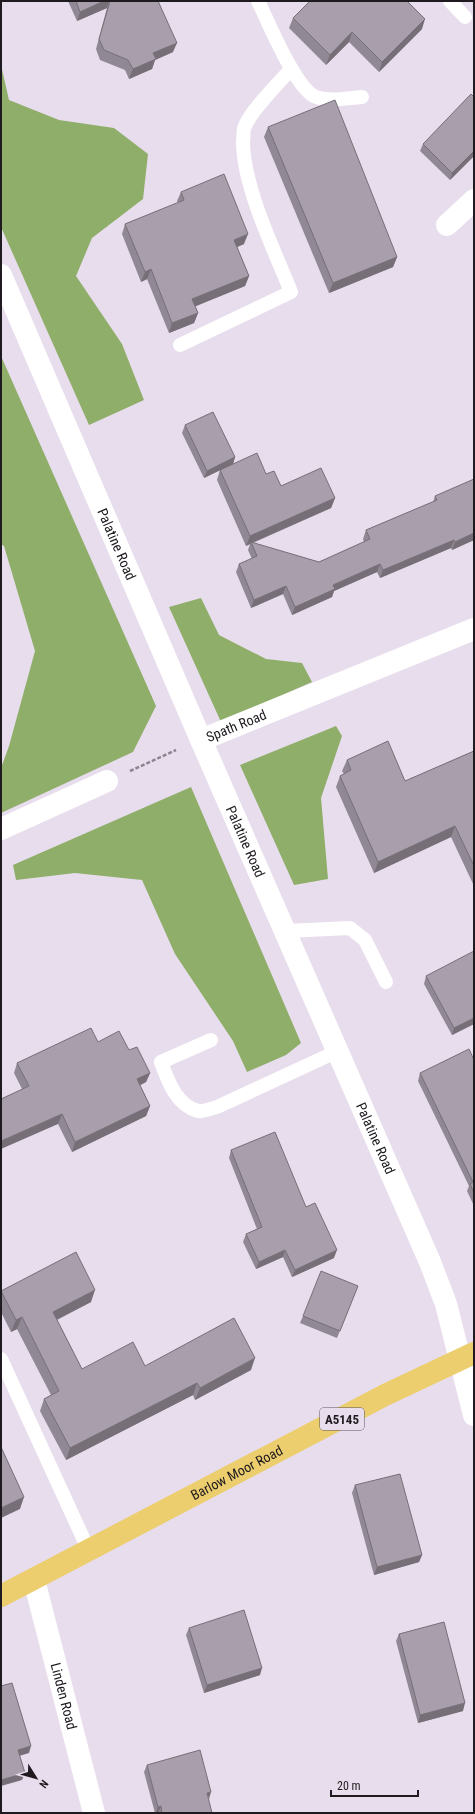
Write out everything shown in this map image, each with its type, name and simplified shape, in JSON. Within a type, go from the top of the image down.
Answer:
[{"type":"main road","points":[[447,225],[474,200]]},
{"type":"main road","name":"Palatine Road","points":[[1,275],[200,740],[286,931],[436,1278],[467,1356],[474,1415]]},
{"type":"main road","name":"Spath Road","points":[[200,740],[474,629]]},
{"type":"main road","points":[[1,829],[107,781]]},
{"type":"main road","name":"Barlow Moor Road","points":[[1,1596],[385,1395],[467,1356]]},
{"type":"main road","name":"Linden Road","points":[[34,1580],[94,1813]]},
{"type":"lane","points":[[258,1],[291,69],[305,90],[315,97],[330,100],[362,97]]},
{"type":"lane","points":[[450,1],[465,17]]},
{"type":"lane","points":[[180,345],[291,292],[262,220],[246,172],[243,147],[244,128],[256,108],[291,69]]},
{"type":"lane","points":[[286,931],[350,928],[365,940],[386,982]]},
{"type":"lane","points":[[211,1040],[161,1062],[170,1088],[185,1105],[200,1111],[217,1107],[338,1051]]},
{"type":"lane","points":[[1,1359],[89,1551]]},
{"type":"path","name":"Spath Road","points":[[107,781],[200,740]]},
{"type":"green space","points":[[1,65],[9,100],[59,120],[114,128],[148,154],[143,199],[92,238],[76,276],[122,344],[144,400],[89,425],[1,227]]},
{"type":"green space","points":[[1,356],[156,706],[133,752],[1,813],[1,768],[9,746],[35,651],[4,546],[1,544]]},
{"type":"green space","points":[[201,598],[219,635],[266,659],[302,663],[312,682],[221,722],[169,607]]},
{"type":"green space","points":[[336,726],[342,736],[321,798],[328,879],[294,885],[240,765]]},
{"type":"green space","points":[[191,787],[301,1043],[286,1055],[247,1072],[233,1041],[175,954],[142,880],[75,873],[16,880],[13,865]]},
{"type":"building","points":[[76,1],[104,1],[80,12]]},
{"type":"building","points":[[110,1],[158,1],[177,43],[153,53],[156,59],[133,69],[128,60],[104,50],[99,39]]},
{"type":"building","points":[[310,1],[407,1],[425,19],[382,62],[352,32],[330,55],[293,18]]},
{"type":"building","points":[[471,94],[474,97],[474,151],[452,173],[423,144]]},
{"type":"building","points":[[335,100],[397,257],[333,283],[268,127]]},
{"type":"building","points":[[224,174],[248,234],[234,240],[249,276],[192,299],[198,313],[172,323],[151,269],[145,272],[125,224],[184,200],[181,192]]},
{"type":"building","points":[[213,412],[235,457],[207,471],[185,425]]},
{"type":"building","points":[[257,453],[266,474],[274,471],[281,486],[321,468],[335,498],[250,536],[220,470]]},
{"type":"building","points":[[474,479],[474,533],[383,570],[380,564],[333,585],[335,589],[295,607],[286,586],[254,600],[239,564],[257,556],[251,542],[319,562],[370,539],[366,530],[437,500],[435,496]]},
{"type":"building","points":[[388,741],[405,781],[474,751],[474,866],[455,826],[378,862],[340,776],[351,770],[347,760]]},
{"type":"building","points":[[474,951],[474,1018],[454,1028],[426,976]]},
{"type":"building","points":[[91,1028],[98,1042],[119,1031],[129,1050],[137,1047],[150,1073],[137,1079],[150,1106],[75,1142],[62,1114],[1,1141],[1,1099],[29,1086],[17,1063]]},
{"type":"building","points":[[469,1049],[474,1060],[474,1193],[470,1184],[473,1182],[420,1073]]},
{"type":"building","points":[[275,1132],[306,1207],[315,1203],[337,1250],[295,1270],[285,1250],[259,1262],[246,1234],[262,1227],[231,1150]]},
{"type":"building","points":[[76,1252],[95,1290],[53,1312],[82,1369],[133,1342],[145,1366],[234,1318],[255,1358],[200,1388],[197,1383],[70,1448],[44,1399],[59,1391],[22,1317],[16,1320],[1,1291]]},
{"type":"building","points":[[321,1271],[358,1286],[340,1331],[303,1316]]},
{"type":"building","points":[[1,1447],[24,1497],[1,1508]]},
{"type":"building","points":[[400,1474],[422,1555],[377,1567],[355,1485]]},
{"type":"building","points":[[244,1610],[262,1668],[207,1685],[189,1628]]},
{"type":"building","points":[[444,1622],[465,1703],[420,1715],[399,1634]]},
{"type":"building","points":[[12,1683],[31,1746],[18,1750],[25,1773],[1,1780],[1,1686]]},
{"type":"building","points":[[200,1750],[211,1792],[207,1793],[212,1813],[162,1813],[161,1806],[158,1807],[147,1765]]}]
